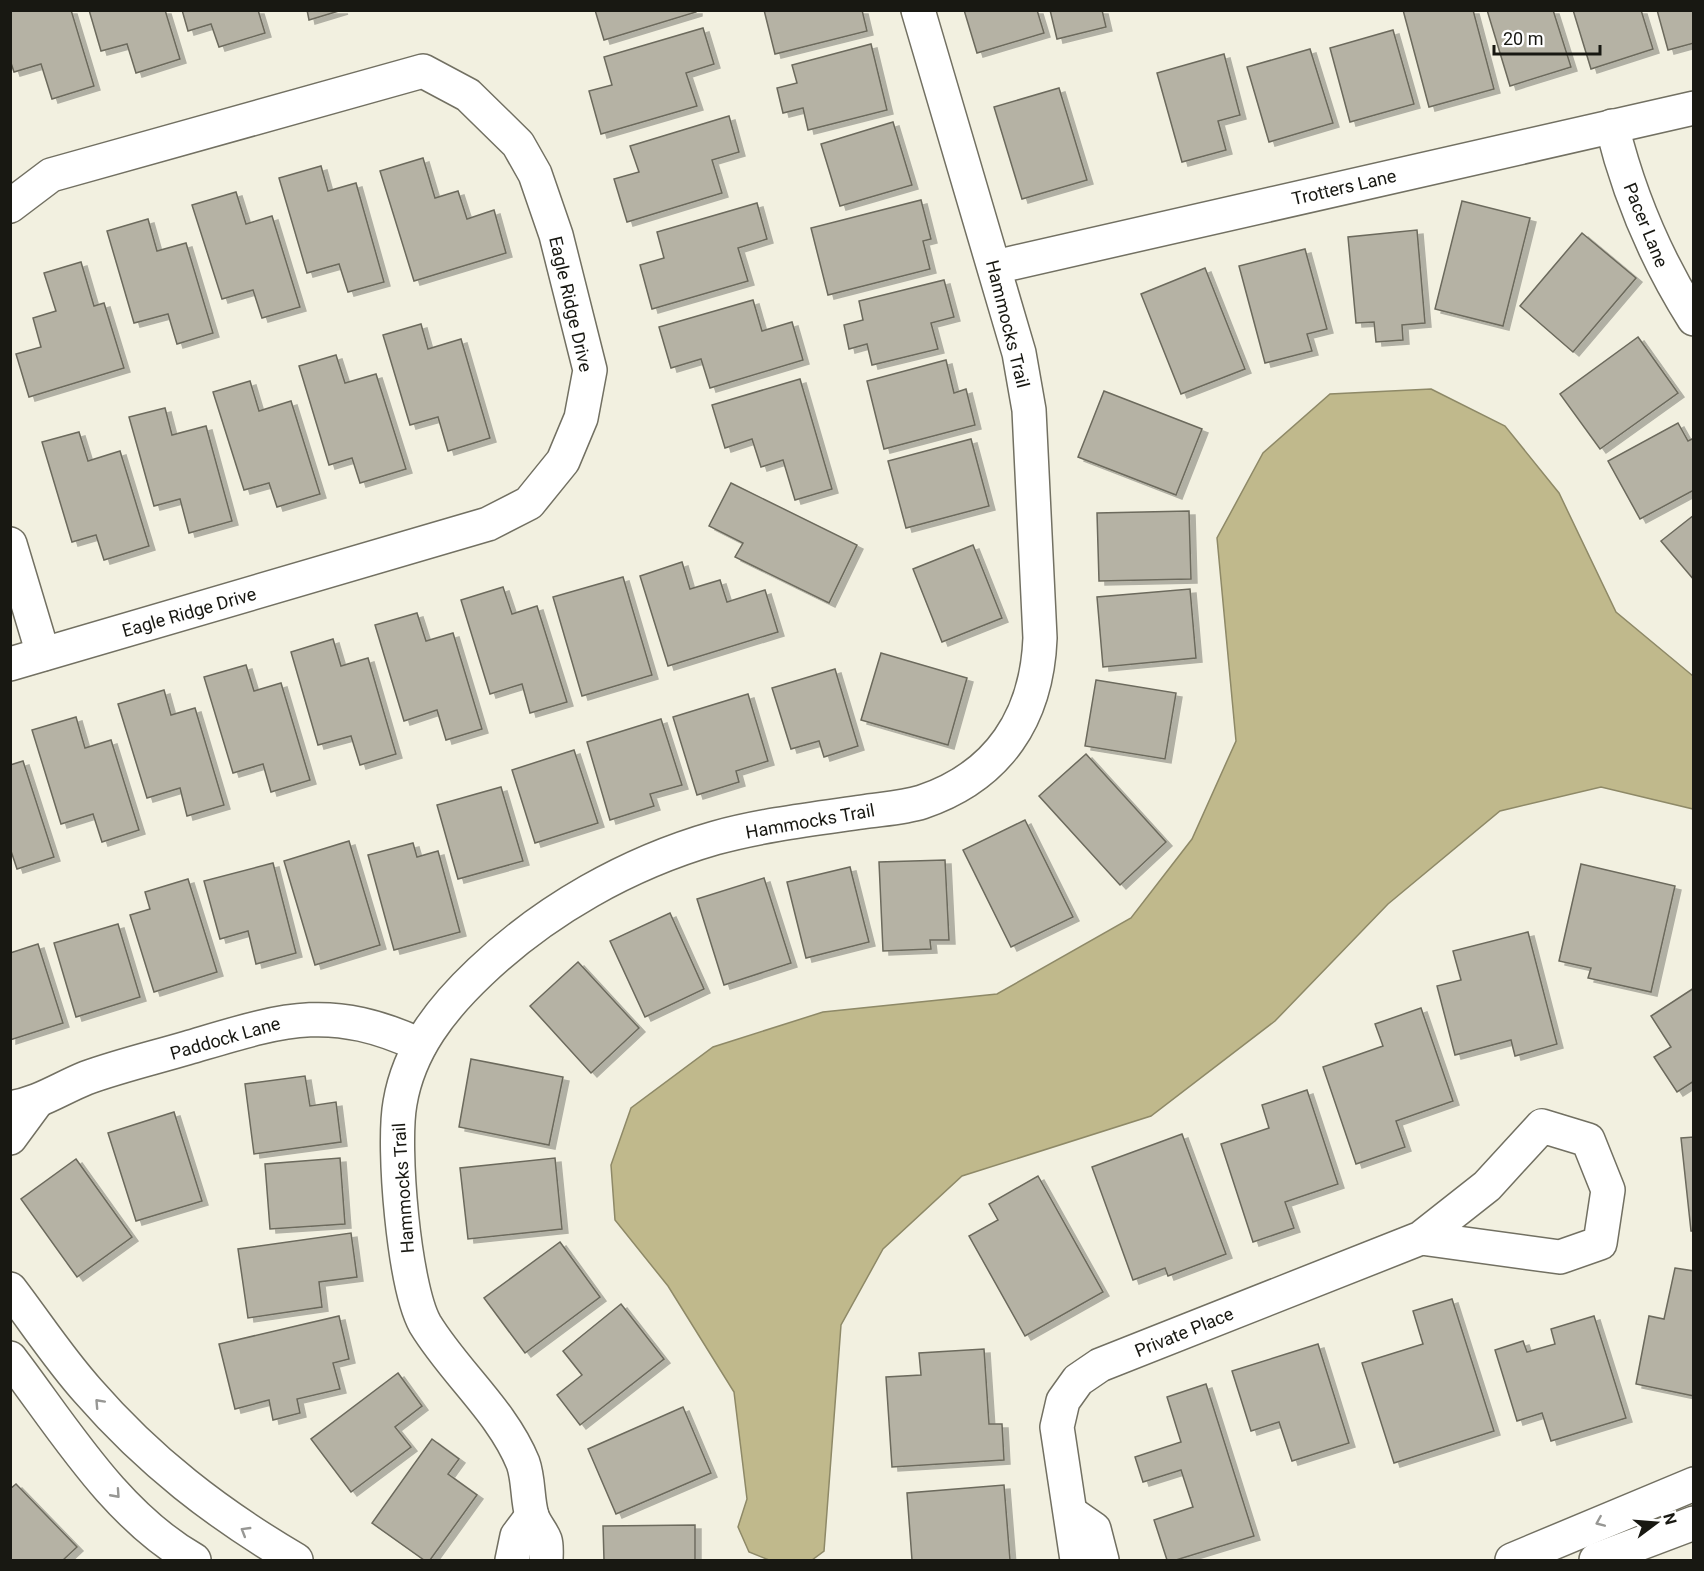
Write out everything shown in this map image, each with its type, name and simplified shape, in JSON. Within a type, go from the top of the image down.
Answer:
[{"type":"street","name":"Hammocks Trail","points":[[546,1560],[545,1541],[532,1516],[530,1490],[523,1464],[512,1440],[438,1343],[424,1321],[414,1296],[409,1271],[397,1128],[406,1078],[420,1045],[439,1015],[496,957],[536,925],[594,888],[640,865],[714,839],[764,827],[918,803],[968,781],[1008,742],[1023,718],[1033,693],[1039,666],[1040,638],[1029,410],[1019,353],[918,10]]},
{"type":"street","name":"Eagle Ridge Drive","points":[[10,206],[51,175],[423,71],[468,95],[518,144],[536,174],[556,235],[590,370],[581,418],[563,461],[529,503],[488,524],[10,664]]},
{"type":"street","name":"Trotters Lane","points":[[995,267],[1694,108]]},
{"type":"street","name":"Pacer Lane","points":[[1612,126],[1635,204],[1668,278],[1694,319]]},
{"type":"street","points":[[10,544],[43,654]]},
{"type":"street","name":"Paddock Lane","points":[[10,1138],[23,1106],[87,1078],[287,1020],[338,1019],[363,1023],[388,1030],[420,1045]]},
{"type":"street","name":"Private Place","points":[[1077,1560],[1058,1427],[1063,1401],[1078,1380],[1100,1365],[1421,1238],[1487,1186],[1542,1126],[1588,1140],[1608,1190],[1600,1243],[1560,1257],[1421,1238]]},
{"type":"street","points":[[10,1289],[86,1389],[125,1432],[168,1473],[238,1526],[296,1560]]},
{"type":"street","points":[[10,1358],[78,1450],[120,1499],[173,1549],[194,1560]]},
{"type":"street","points":[[1512,1560],[1694,1484]]},
{"type":"street","points":[[1071,1513],[1094,1529],[1102,1560]]},
{"type":"street","points":[[512,1560],[518,1536],[532,1516]]},
{"type":"street","points":[[1596,1560],[1694,1523]]},
{"type":"shaded area","points":[[1431,389],[1505,426],[1559,493],[1616,612],[1693,676],[1693,809],[1601,787],[1500,811],[1388,904],[1275,1021],[1151,1116],[962,1176],[883,1249],[841,1325],[824,1551],[812,1560],[769,1560],[749,1552],[738,1527],[747,1499],[734,1392],[668,1286],[615,1220],[611,1165],[631,1108],[713,1047],[823,1012],[997,994],[1131,918],[1192,839],[1236,741],[1217,538],[1263,453],[1330,394]]},
{"type":"building","points":[[10,10],[71,10],[94,86],[52,99],[41,64],[14,72],[10,60]]},
{"type":"building","points":[[89,10],[165,10],[180,59],[136,73],[127,44],[101,51]]},
{"type":"building","points":[[182,10],[258,10],[265,33],[219,47],[211,24],[188,31]]},
{"type":"building","points":[[307,10],[342,10],[309,20]]},
{"type":"building","points":[[595,10],[696,10],[696,12],[604,40]]},
{"type":"building","points":[[764,10],[862,10],[867,31],[775,54]]},
{"type":"building","points":[[964,10],[1037,10],[1044,33],[977,53]]},
{"type":"building","points":[[1050,10],[1102,10],[1106,27],[1057,39]]},
{"type":"building","points":[[1403,10],[1473,10],[1494,89],[1429,107]]},
{"type":"building","points":[[1487,10],[1553,10],[1571,67],[1510,86]]},
{"type":"building","points":[[1573,10],[1641,10],[1653,49],[1591,69]]},
{"type":"building","points":[[1657,10],[1694,10],[1694,43],[1668,50]]},
{"type":"building","points":[[703,28],[714,64],[686,73],[697,106],[601,134],[589,91],[612,85],[604,57]]},
{"type":"building","points":[[1393,30],[1414,104],[1350,122],[1330,48]]},
{"type":"building","points":[[871,44],[887,110],[808,130],[803,108],[783,113],[777,88],[797,83],[792,65]]},
{"type":"building","points":[[1310,49],[1333,123],[1269,142],[1247,67]]},
{"type":"building","points":[[1224,54],[1240,115],[1218,121],[1226,150],[1182,162],[1157,73]]},
{"type":"building","points":[[1059,88],[1087,180],[1022,199],[994,107]]},
{"type":"building","points":[[729,116],[739,152],[712,160],[722,193],[627,222],[614,179],[639,172],[630,146]]},
{"type":"building","points":[[893,122],[912,185],[840,206],[821,144]]},
{"type":"building","points":[[423,158],[435,198],[458,191],[467,219],[494,210],[506,253],[414,281],[380,171]]},
{"type":"building","points":[[321,166],[328,191],[356,183],[384,282],[348,292],[339,264],[307,273],[279,178]]},
{"type":"building","points":[[236,192],[246,224],[272,216],[300,307],[262,318],[253,290],[222,299],[192,205]]},
{"type":"building","points":[[921,200],[931,239],[923,241],[930,269],[828,295],[811,228]]},
{"type":"building","points":[[1462,201],[1530,218],[1503,326],[1435,309]]},
{"type":"building","points":[[757,203],[767,239],[738,248],[748,281],[652,309],[640,265],[664,258],[657,232]]},
{"type":"building","points":[[148,219],[157,251],[186,243],[213,333],[177,344],[168,314],[134,323],[107,231]]},
{"type":"building","points":[[1417,230],[1425,323],[1402,325],[1403,340],[1376,342],[1374,322],[1356,323],[1348,237]]},
{"type":"building","points":[[1582,233],[1636,278],[1573,352],[1520,306]]},
{"type":"building","points":[[1305,249],[1327,329],[1307,334],[1312,351],[1265,363],[1239,266]]},
{"type":"building","points":[[81,262],[94,306],[104,303],[124,368],[29,397],[16,354],[41,347],[33,318],[56,311],[44,273]]},
{"type":"building","points":[[1205,268],[1245,369],[1181,394],[1141,294]]},
{"type":"building","points":[[944,280],[954,317],[931,323],[938,349],[872,365],[867,344],[849,349],[844,325],[863,320],[859,301]]},
{"type":"building","points":[[753,300],[762,331],[792,322],[803,360],[710,388],[701,359],[671,368],[659,327]]},
{"type":"building","points":[[421,324],[428,349],[461,339],[490,438],[448,451],[438,417],[410,425],[383,335]]},
{"type":"building","points":[[1638,337],[1678,393],[1600,449],[1560,394]]},
{"type":"building","points":[[336,355],[345,383],[376,374],[406,469],[360,483],[352,458],[329,465],[299,366]]},
{"type":"building","points":[[946,360],[954,393],[966,389],[975,425],[884,449],[867,381]]},
{"type":"building","points":[[800,379],[832,489],[795,500],[783,460],[761,467],[752,439],[725,448],[712,405]]},
{"type":"building","points":[[250,381],[259,411],[291,401],[320,494],[277,507],[269,483],[244,490],[213,392]]},
{"type":"building","points":[[1104,391],[1202,429],[1176,495],[1078,457]]},
{"type":"building","points":[[165,408],[172,435],[206,426],[232,521],[189,533],[180,499],[154,506],[129,417]]},
{"type":"building","points":[[1678,423],[1688,441],[1694,438],[1694,490],[1640,519],[1608,461]]},
{"type":"building","points":[[79,432],[88,461],[120,451],[149,546],[104,560],[96,535],[72,542],[42,442]]},
{"type":"building","points":[[971,439],[989,506],[906,528],[888,461]]},
{"type":"building","points":[[731,483],[857,545],[829,603],[735,557],[743,543],[709,526]]},
{"type":"building","points":[[1189,511],[1191,579],[1099,581],[1097,513]]},
{"type":"building","points":[[1694,515],[1694,580],[1661,541]]},
{"type":"building","points":[[973,545],[1002,618],[942,642],[913,569]]},
{"type":"building","points":[[682,562],[690,589],[720,580],[727,602],[765,590],[778,632],[668,666],[640,576]]},
{"type":"building","points":[[623,577],[652,675],[582,696],[553,597]]},
{"type":"building","points":[[503,587],[512,614],[537,606],[567,702],[530,713],[522,684],[490,694],[461,600]]},
{"type":"building","points":[[1190,589],[1196,658],[1103,667],[1097,597]]},
{"type":"building","points":[[417,613],[426,641],[453,633],[482,729],[446,740],[437,710],[404,721],[375,625]]},
{"type":"building","points":[[333,639],[341,666],[368,658],[396,754],[360,765],[351,736],[318,745],[291,652]]},
{"type":"building","points":[[881,653],[967,678],[948,745],[861,720]]},
{"type":"building","points":[[246,665],[254,691],[281,683],[310,780],[271,792],[263,764],[233,773],[204,677]]},
{"type":"building","points":[[835,669],[858,746],[824,757],[819,741],[791,749],[772,688]]},
{"type":"building","points":[[1096,680],[1176,693],[1165,759],[1085,746]]},
{"type":"building","points":[[164,690],[171,715],[195,708],[224,805],[187,816],[180,788],[147,798],[118,704]]},
{"type":"building","points":[[748,694],[768,761],[736,771],[739,782],[697,795],[673,717]]},
{"type":"building","points":[[76,717],[85,748],[111,740],[139,830],[102,842],[93,814],[61,824],[32,730]]},
{"type":"building","points":[[661,719],[682,785],[650,794],[654,806],[610,820],[587,742]]},
{"type":"building","points":[[574,750],[598,823],[535,843],[512,770]]},
{"type":"building","points":[[1086,754],[1166,842],[1120,885],[1039,796]]},
{"type":"building","points":[[23,761],[54,857],[17,869],[10,848],[10,765]]},
{"type":"building","points":[[501,787],[523,861],[458,879],[437,805]]},
{"type":"building","points":[[1025,820],[1073,917],[1011,947],[963,850]]},
{"type":"building","points":[[349,841],[380,945],[315,965],[284,861]]},
{"type":"building","points":[[413,843],[417,857],[438,851],[460,932],[394,950],[368,855]]},
{"type":"building","points":[[945,860],[949,940],[930,940],[931,949],[883,951],[879,862]]},
{"type":"building","points":[[273,863],[296,953],[256,964],[248,931],[220,939],[204,881]]},
{"type":"building","points":[[1581,864],[1675,886],[1651,992],[1588,978],[1591,968],[1559,961]]},
{"type":"building","points":[[850,867],[869,942],[806,958],[787,882]]},
{"type":"building","points":[[764,878],[791,963],[724,985],[697,899]]},
{"type":"building","points":[[188,879],[217,972],[154,992],[130,915],[150,909],[145,892]]},
{"type":"building","points":[[670,913],[704,989],[645,1017],[610,941]]},
{"type":"building","points":[[118,924],[140,997],[76,1017],[54,943]]},
{"type":"building","points":[[1528,932],[1557,1044],[1515,1056],[1511,1040],[1455,1055],[1437,986],[1461,980],[1453,951]]},
{"type":"building","points":[[38,944],[63,1023],[10,1040],[10,953]]},
{"type":"building","points":[[578,962],[639,1028],[591,1073],[530,1006]]},
{"type":"building","points":[[1694,988],[1694,1081],[1677,1092],[1654,1057],[1671,1047],[1651,1016]]},
{"type":"building","points":[[1421,1008],[1453,1101],[1396,1121],[1405,1147],[1356,1164],[1323,1067],[1383,1046],[1375,1024]]},
{"type":"building","points":[[471,1059],[563,1077],[549,1145],[459,1127]]},
{"type":"building","points":[[305,1076],[310,1106],[336,1102],[341,1142],[254,1154],[245,1084]]},
{"type":"building","points":[[1307,1090],[1338,1184],[1285,1202],[1294,1228],[1253,1242],[1221,1144],[1269,1128],[1262,1105]]},
{"type":"building","points":[[174,1112],[202,1201],[136,1221],[108,1133]]},
{"type":"building","points":[[1182,1134],[1226,1254],[1168,1276],[1165,1268],[1133,1280],[1092,1167]]},
{"type":"building","points":[[1694,1137],[1694,1231],[1691,1231],[1681,1138]]},
{"type":"building","points":[[340,1158],[345,1224],[270,1229],[265,1164]]},
{"type":"building","points":[[555,1158],[562,1229],[468,1239],[460,1168]]},
{"type":"building","points":[[76,1159],[132,1237],[77,1277],[21,1199]]},
{"type":"building","points":[[1038,1176],[1103,1292],[1025,1336],[969,1236],[998,1220],[989,1204]]},
{"type":"building","points":[[351,1233],[357,1277],[319,1282],[322,1307],[248,1318],[238,1249]]},
{"type":"building","points":[[560,1242],[600,1297],[525,1353],[484,1298]]},
{"type":"building","points":[[1675,1268],[1694,1271],[1694,1396],[1636,1384],[1649,1316],[1664,1319]]},
{"type":"building","points":[[1452,1299],[1494,1431],[1394,1463],[1362,1363],[1423,1344],[1413,1311]]},
{"type":"building","points":[[621,1304],[664,1359],[580,1425],[557,1395],[582,1375],[563,1351]]},
{"type":"building","points":[[339,1316],[349,1359],[333,1363],[340,1389],[297,1399],[300,1413],[273,1420],[269,1400],[235,1409],[219,1344]]},
{"type":"building","points":[[1594,1316],[1626,1418],[1551,1441],[1542,1413],[1517,1421],[1495,1350],[1523,1341],[1527,1352],[1555,1344],[1551,1329]]},
{"type":"building","points":[[1318,1344],[1349,1443],[1292,1461],[1279,1422],[1251,1431],[1232,1371]]},
{"type":"building","points":[[984,1349],[989,1424],[1002,1424],[1004,1460],[892,1467],[886,1377],[921,1375],[919,1353]]},
{"type":"building","points":[[398,1373],[422,1406],[395,1427],[411,1447],[351,1492],[311,1439]]},
{"type":"building","points":[[1206,1384],[1254,1536],[1176,1560],[1167,1560],[1154,1520],[1193,1507],[1181,1470],[1143,1482],[1135,1457],[1181,1442],[1167,1397]]},
{"type":"building","points":[[683,1407],[711,1473],[616,1514],[588,1449]]},
{"type":"building","points":[[432,1439],[459,1459],[448,1474],[477,1495],[430,1560],[424,1560],[372,1523]]},
{"type":"building","points":[[16,1484],[77,1547],[63,1560],[10,1560],[10,1489]]},
{"type":"building","points":[[1004,1485],[1010,1560],[912,1560],[907,1493]]},
{"type":"building","points":[[695,1525],[695,1560],[604,1560],[603,1526]]}]
